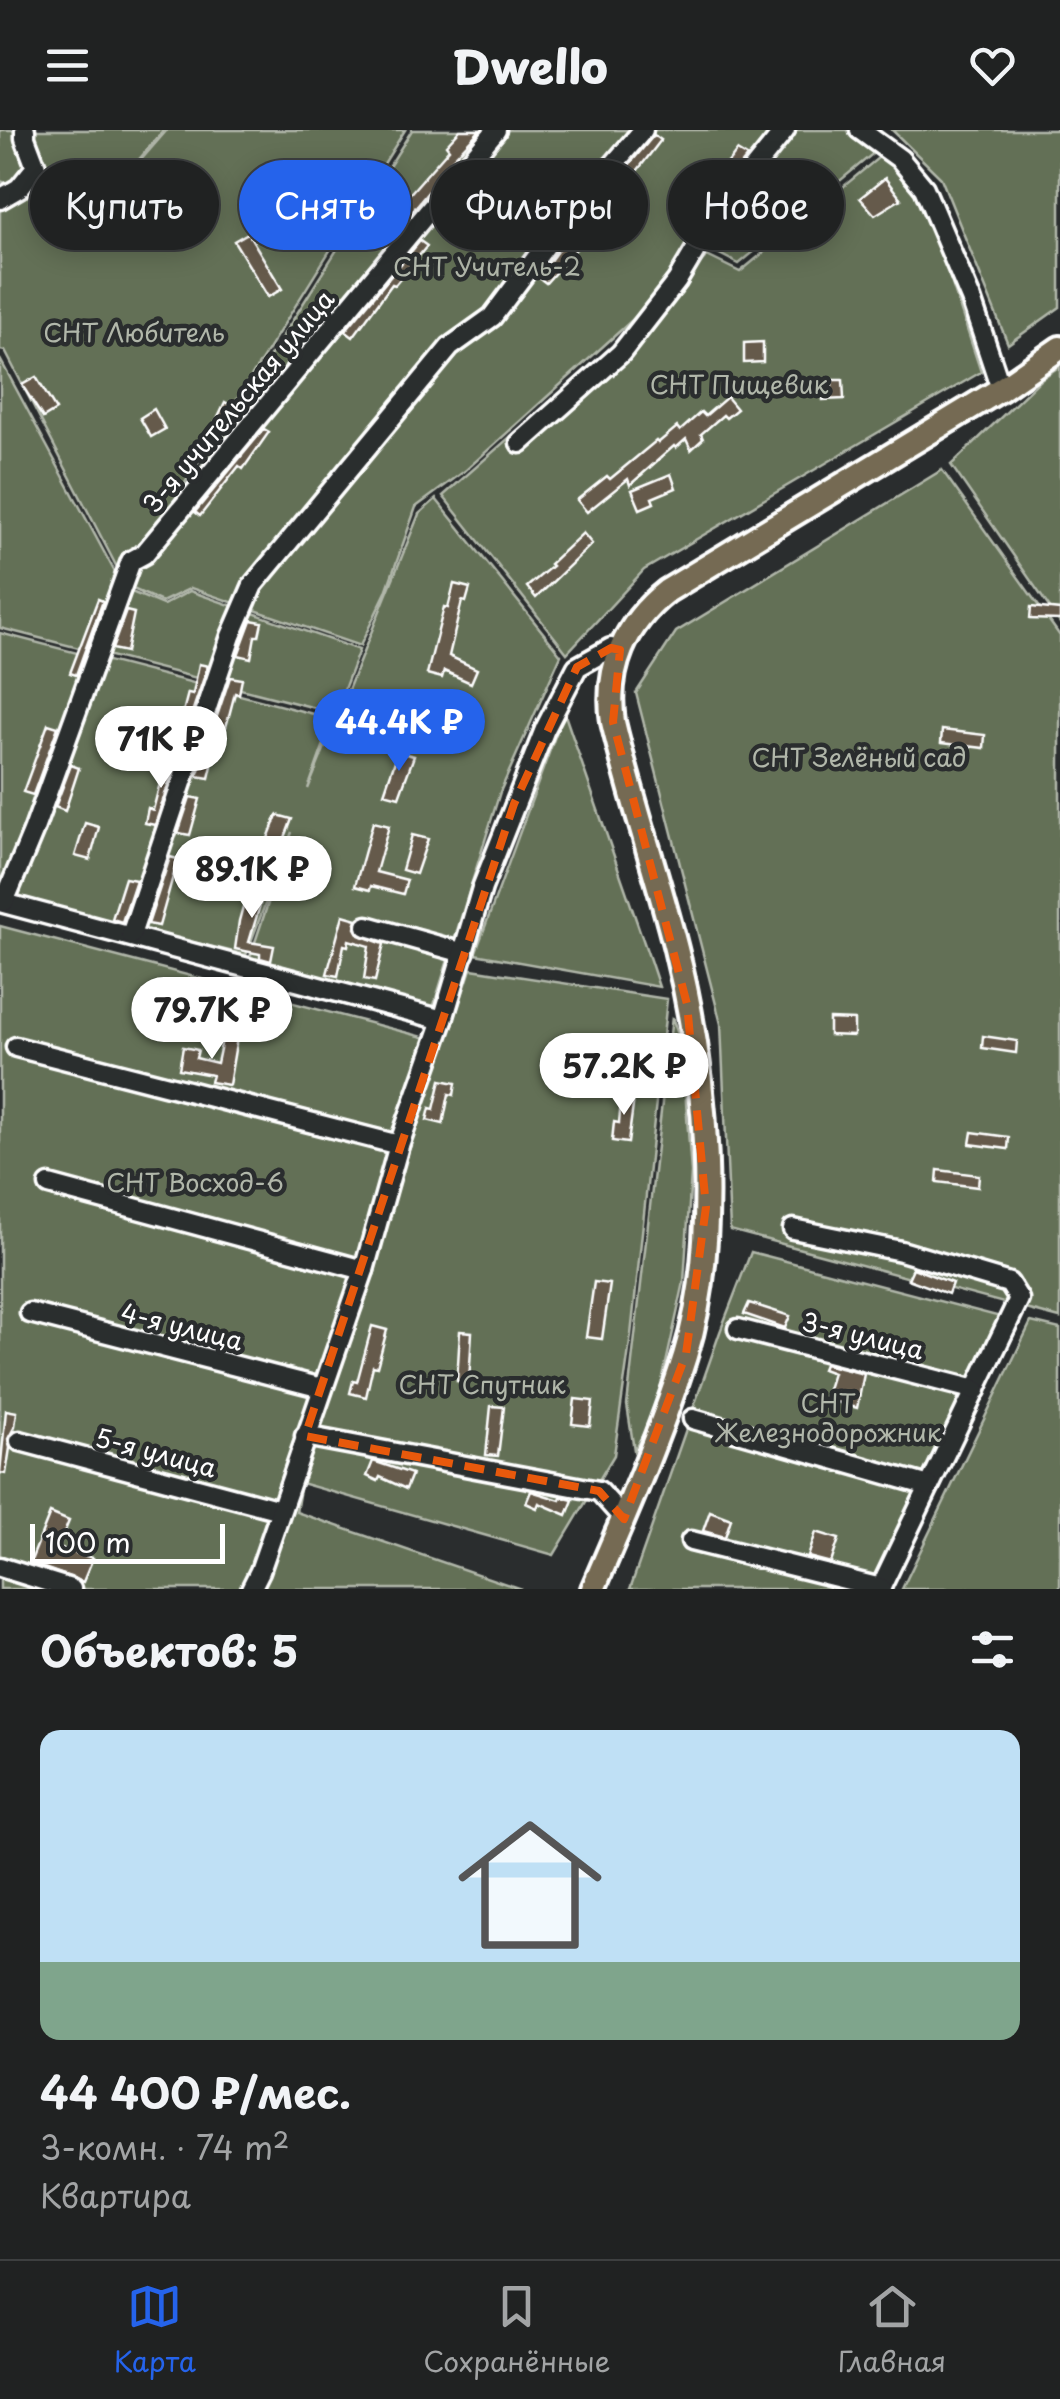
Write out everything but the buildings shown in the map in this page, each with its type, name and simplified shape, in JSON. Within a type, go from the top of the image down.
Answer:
[{"type":"main road","points":[[592,1589],[624,1519],[686,1354],[701,1275],[706,1207],[702,1108],[677,951],[613,722],[611,686],[620,650],[634,623],[667,592],[1001,389],[1060,348]]},
{"type":"street","points":[[0,199],[19,188],[36,166],[25,130]]},
{"type":"street","name":"3-я учительская улица","points":[[2,902],[33,832],[131,560],[144,554],[496,130]]},
{"type":"street","points":[[131,935],[252,585],[450,347],[492,317],[555,233],[644,130]]},
{"type":"street","points":[[520,443],[621,353],[677,281],[715,217],[785,130]]},
{"type":"street","points":[[860,130],[900,160],[924,188],[971,300],[1001,389]]},
{"type":"street","points":[[251,1589],[364,1270],[399,1144],[464,954],[482,888],[545,729],[577,667],[611,648],[620,650]]},
{"type":"street","points":[[2,902],[442,1020]]},
{"type":"street","points":[[367,926],[464,954]]},
{"type":"street","points":[[16,1047],[399,1144]]},
{"type":"street","points":[[50,1186],[364,1270]]},
{"type":"street","points":[[691,1541],[880,1589],[1019,1299],[1009,1283],[901,1251],[794,1229]]},
{"type":"street","name":"4-я улица","points":[[30,1312],[322,1388]]},
{"type":"street","name":"3-я улица","points":[[738,1328],[976,1390]]},
{"type":"street","points":[[693,1419],[930,1486]]},
{"type":"street","points":[[305,1436],[599,1490],[624,1519]]},
{"type":"street","name":"5-я улица","points":[[20,1441],[280,1510]]},
{"type":"street","points":[[0,1567],[71,1589]]},
{"type":"highlighted area","points":[[611,648],[620,650],[613,722],[687,1004],[706,1207],[686,1354],[624,1519],[599,1491],[305,1436],[514,804],[577,667]]},
{"type":"green space","points":[[0,130],[164,130],[138,160],[30,160],[30,190],[0,181]]},
{"type":"green space","name":"СНТ Любитель","points":[[167,130],[405,130],[386,160],[239,160],[239,250],[330,250],[124,581],[5,351],[0,350],[0,189],[30,197],[30,250],[219,250],[219,160],[141,160]]},
{"type":"green space","name":"СНТ Учитель-2","points":[[412,130],[852,130],[881,147],[844,177],[844,160],[668,160],[668,250],[700,250],[631,321],[466,470],[416,507],[386,592],[360,646],[191,588],[162,602],[126,586],[337,250],[411,250],[411,160],[393,160]]},
{"type":"green space","points":[[892,130],[1060,130],[1060,307],[1008,344],[941,178]]},
{"type":"green space","name":"СНТ Пищевик","points":[[884,153],[918,180],[981,372],[644,570],[567,653],[443,496],[641,322],[707,256],[740,272],[767,250],[844,250],[844,186]]},
{"type":"green space","name":"СНТ Учитель-2","points":[[712,250],[756,250],[739,264]]},
{"type":"green space","points":[[0,359],[124,589],[163,605],[190,591],[359,650],[335,713],[0,628]]},
{"type":"green space","points":[[1060,366],[1060,623],[951,465],[1041,379]]},
{"type":"green space","name":"СНТ Зелёный сад","points":[[942,470],[1060,636],[1060,1318],[730,1230],[721,1024],[636,693],[676,632]]},
{"type":"green space","points":[[436,499],[561,655],[500,792],[433,1008],[250,957],[292,832],[246,955],[0,895],[0,633],[333,719],[308,789],[419,514]]},
{"type":"green space","points":[[564,712],[650,960],[659,987],[475,954]]},
{"type":"green space","points":[[0,926],[446,1043],[471,969],[667,999],[631,1335],[614,1455],[554,1555],[301,1483],[296,1512],[521,1589],[0,1589]]},
{"type":"green space","points":[[672,1017],[682,1046],[691,1173],[684,1282],[655,1413],[634,1450],[627,1405]]},
{"type":"green space","name":"СНТ Железнодорожник","points":[[751,1252],[1020,1322],[891,1589],[630,1589]]},
{"type":"green space","points":[[1031,1322],[1060,1329],[1060,1589],[902,1589]]},
{"type":"park label","name":"СНТ Восход-6","points":[[195,1182]]},
{"type":"park label","name":"СНТ Спутник","points":[[482,1384]]}]
